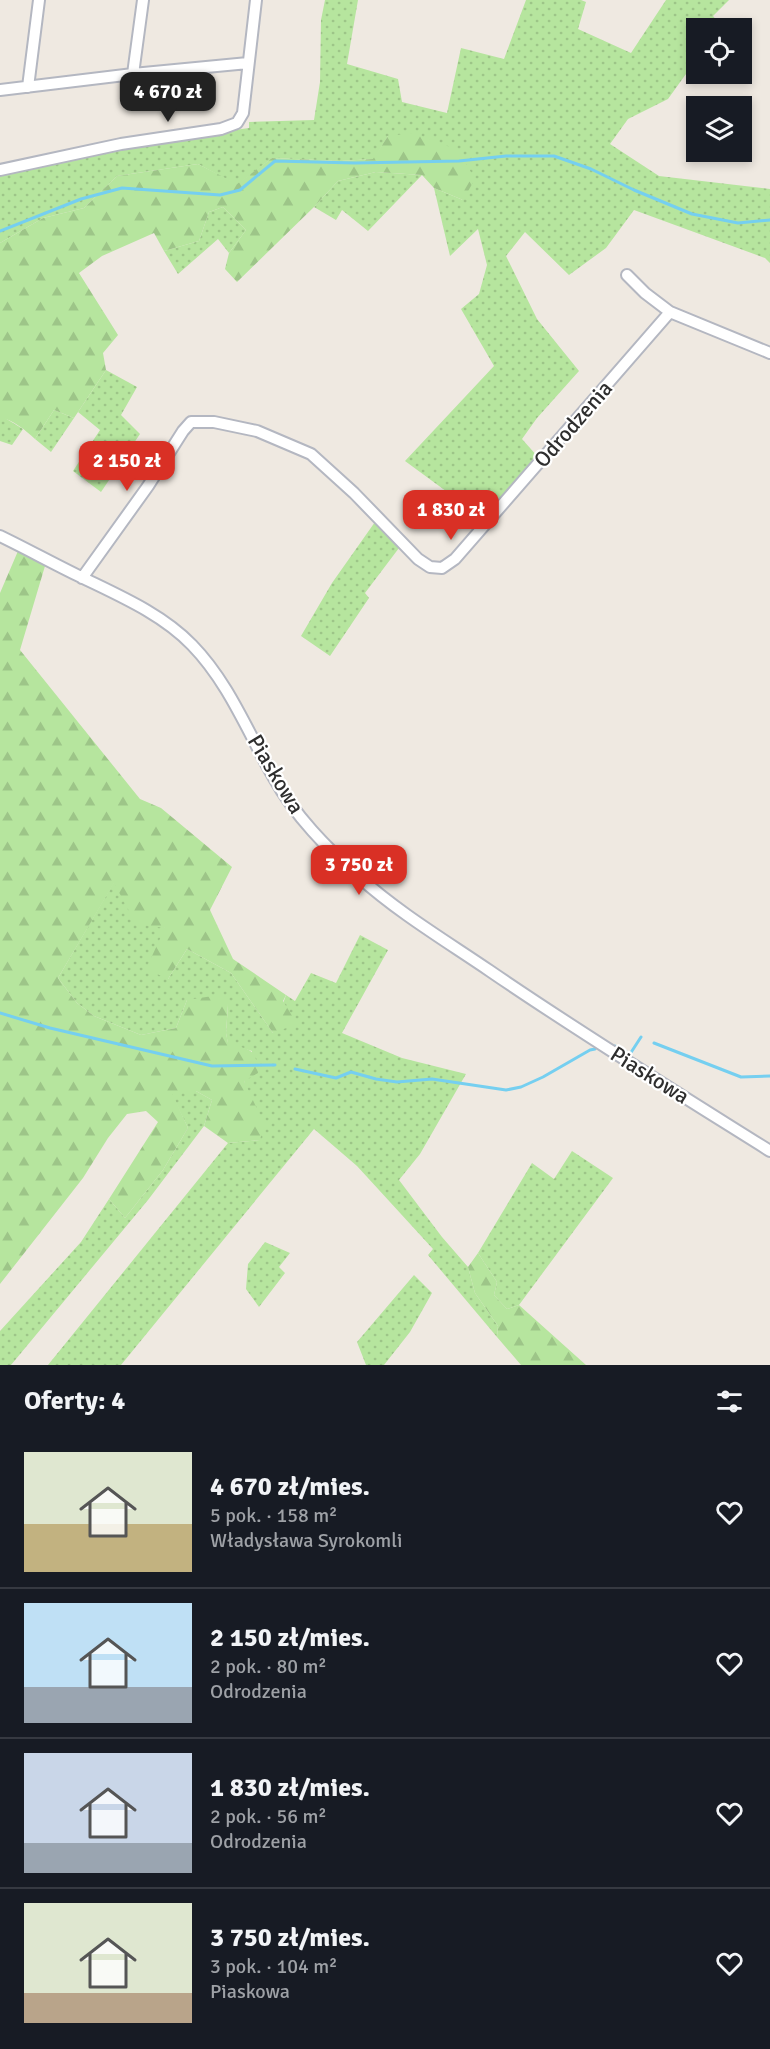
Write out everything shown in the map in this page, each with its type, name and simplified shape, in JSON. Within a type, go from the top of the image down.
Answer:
[{"type":"street","points":[[28,87],[39,0]]},
{"type":"street","points":[[133,74],[143,0]]},
{"type":"street","points":[[0,170],[121,144],[213,130],[237,123],[243,113],[256,0]]},
{"type":"street","points":[[0,90],[248,63]]},
{"type":"street","points":[[627,275],[645,293],[670,312],[770,353]]},
{"type":"street","name":"Odrodzenia","points":[[82,578],[191,422],[214,422],[257,431],[311,454],[354,493],[418,559],[430,567],[442,568],[455,559],[670,312]]},
{"type":"street","name":"Piaskowa","points":[[0,536],[143,608],[172,627],[191,644],[212,668],[231,698],[274,778],[293,807],[323,842],[372,888],[446,943],[537,1004],[770,1151]]},
{"type":"green space","points":[[325,0],[358,0],[347,64],[398,79],[402,102],[447,113],[461,48],[504,59],[526,0],[581,0],[586,2],[578,29],[631,53],[666,0],[729,0],[713,16],[715,18],[686,18],[686,74],[668,99],[628,119],[610,144],[659,176],[770,189],[770,263],[765,258],[634,210],[606,248],[569,275],[525,232],[506,256],[537,319],[579,371],[537,418],[522,439],[538,457],[484,519],[405,461],[494,366],[461,309],[479,294],[487,265],[478,229],[450,256],[434,188],[463,200],[388,136],[374,159],[340,161],[272,158],[237,185],[198,164],[117,176],[84,208],[43,218],[0,243],[0,173],[140,143],[249,128],[249,122],[314,120],[320,82],[321,20]]},
{"type":"green space","points":[[413,133],[458,150],[475,179],[463,200],[434,188],[422,175],[376,172],[338,181],[237,282],[225,269],[229,253],[246,230],[223,207],[209,212],[199,241],[164,251],[154,233],[102,256],[79,273],[118,335],[103,353],[106,370],[74,418],[54,410],[35,439],[14,423],[0,418],[0,243],[43,218],[84,208],[117,176],[198,164],[237,184],[272,158],[340,161],[373,159],[388,136]]},
{"type":"green space","points":[[376,172],[422,175],[368,231],[342,210],[336,220],[314,207],[338,181]]},
{"type":"green space","points":[[223,207],[246,230],[229,253],[218,239],[178,274],[164,251],[199,241],[209,212]]},
{"type":"green space","points":[[106,370],[137,387],[121,415],[140,434],[101,492],[73,471],[100,430],[78,412]]},
{"type":"green space","points":[[54,410],[74,418],[51,452],[35,439]]},
{"type":"green space","points":[[0,418],[5,418],[23,429],[12,445],[0,441]]},
{"type":"green space","points":[[375,522],[399,548],[365,593],[369,598],[330,656],[301,636],[332,583]]},
{"type":"green space","points":[[18,551],[45,566],[20,650],[140,799],[161,808],[232,867],[210,910],[233,959],[286,995],[283,1001],[297,1024],[273,1033],[231,973],[187,949],[168,979],[146,969],[165,928],[136,924],[114,883],[58,978],[77,1003],[94,1016],[141,1035],[176,1028],[187,1000],[219,995],[228,1005],[226,1033],[228,1043],[251,1051],[256,1058],[258,1073],[244,1081],[264,1124],[260,1140],[228,1143],[204,1126],[212,1100],[196,1091],[171,1091],[188,1128],[163,1170],[125,1218],[109,1199],[158,1122],[146,1111],[127,1114],[108,1138],[83,1178],[0,1284],[0,593]]},
{"type":"green space","points":[[114,882],[165,928],[168,979],[187,949],[231,973],[273,1033],[286,995],[295,1001],[311,973],[336,983],[360,935],[388,950],[342,1033],[402,1058],[466,1074],[420,1154],[399,1180],[468,1267],[475,1293],[498,1326],[497,1337],[428,1255],[433,1249],[357,1166],[314,1129],[121,1365],[48,1365],[228,1143],[260,1140],[244,1081],[252,1051],[228,1044],[226,1033],[228,1005],[187,1000],[176,1028],[141,1035],[94,1016],[77,1003],[58,978]]},
{"type":"green space","points":[[170,1091],[196,1091],[212,1100],[204,1126],[148,1200],[11,1365],[0,1365],[0,1331],[81,1242],[109,1199],[125,1218],[163,1170],[188,1128]]},
{"type":"green space","points":[[572,1151],[613,1178],[519,1305],[507,1309],[494,1295],[497,1282],[478,1253],[532,1163],[554,1179]]},
{"type":"green space","points":[[265,1242],[290,1253],[279,1267],[285,1273],[259,1307],[246,1289],[248,1264]]},
{"type":"green space","points":[[478,1253],[497,1282],[494,1295],[507,1309],[519,1305],[586,1365],[521,1365],[497,1337],[498,1326],[475,1293],[468,1267]]},
{"type":"green space","points":[[414,1275],[432,1293],[410,1332],[384,1365],[366,1365],[357,1342]]},
{"type":"waterway","points":[[0,231],[81,199],[122,188],[220,195],[240,190],[275,161],[355,163],[459,161],[506,156],[554,156],[591,169],[692,214],[738,223],[770,220]]},
{"type":"waterway","points":[[0,1013],[50,1028],[212,1066],[275,1065]]},
{"type":"waterway","points":[[615,1046],[630,1054],[641,1037]]},
{"type":"waterway","points":[[654,1043],[741,1077],[770,1076]]},
{"type":"waterway","points":[[295,1069],[336,1078],[351,1072],[397,1082],[432,1079],[506,1090],[521,1087],[543,1077],[595,1049]]}]
